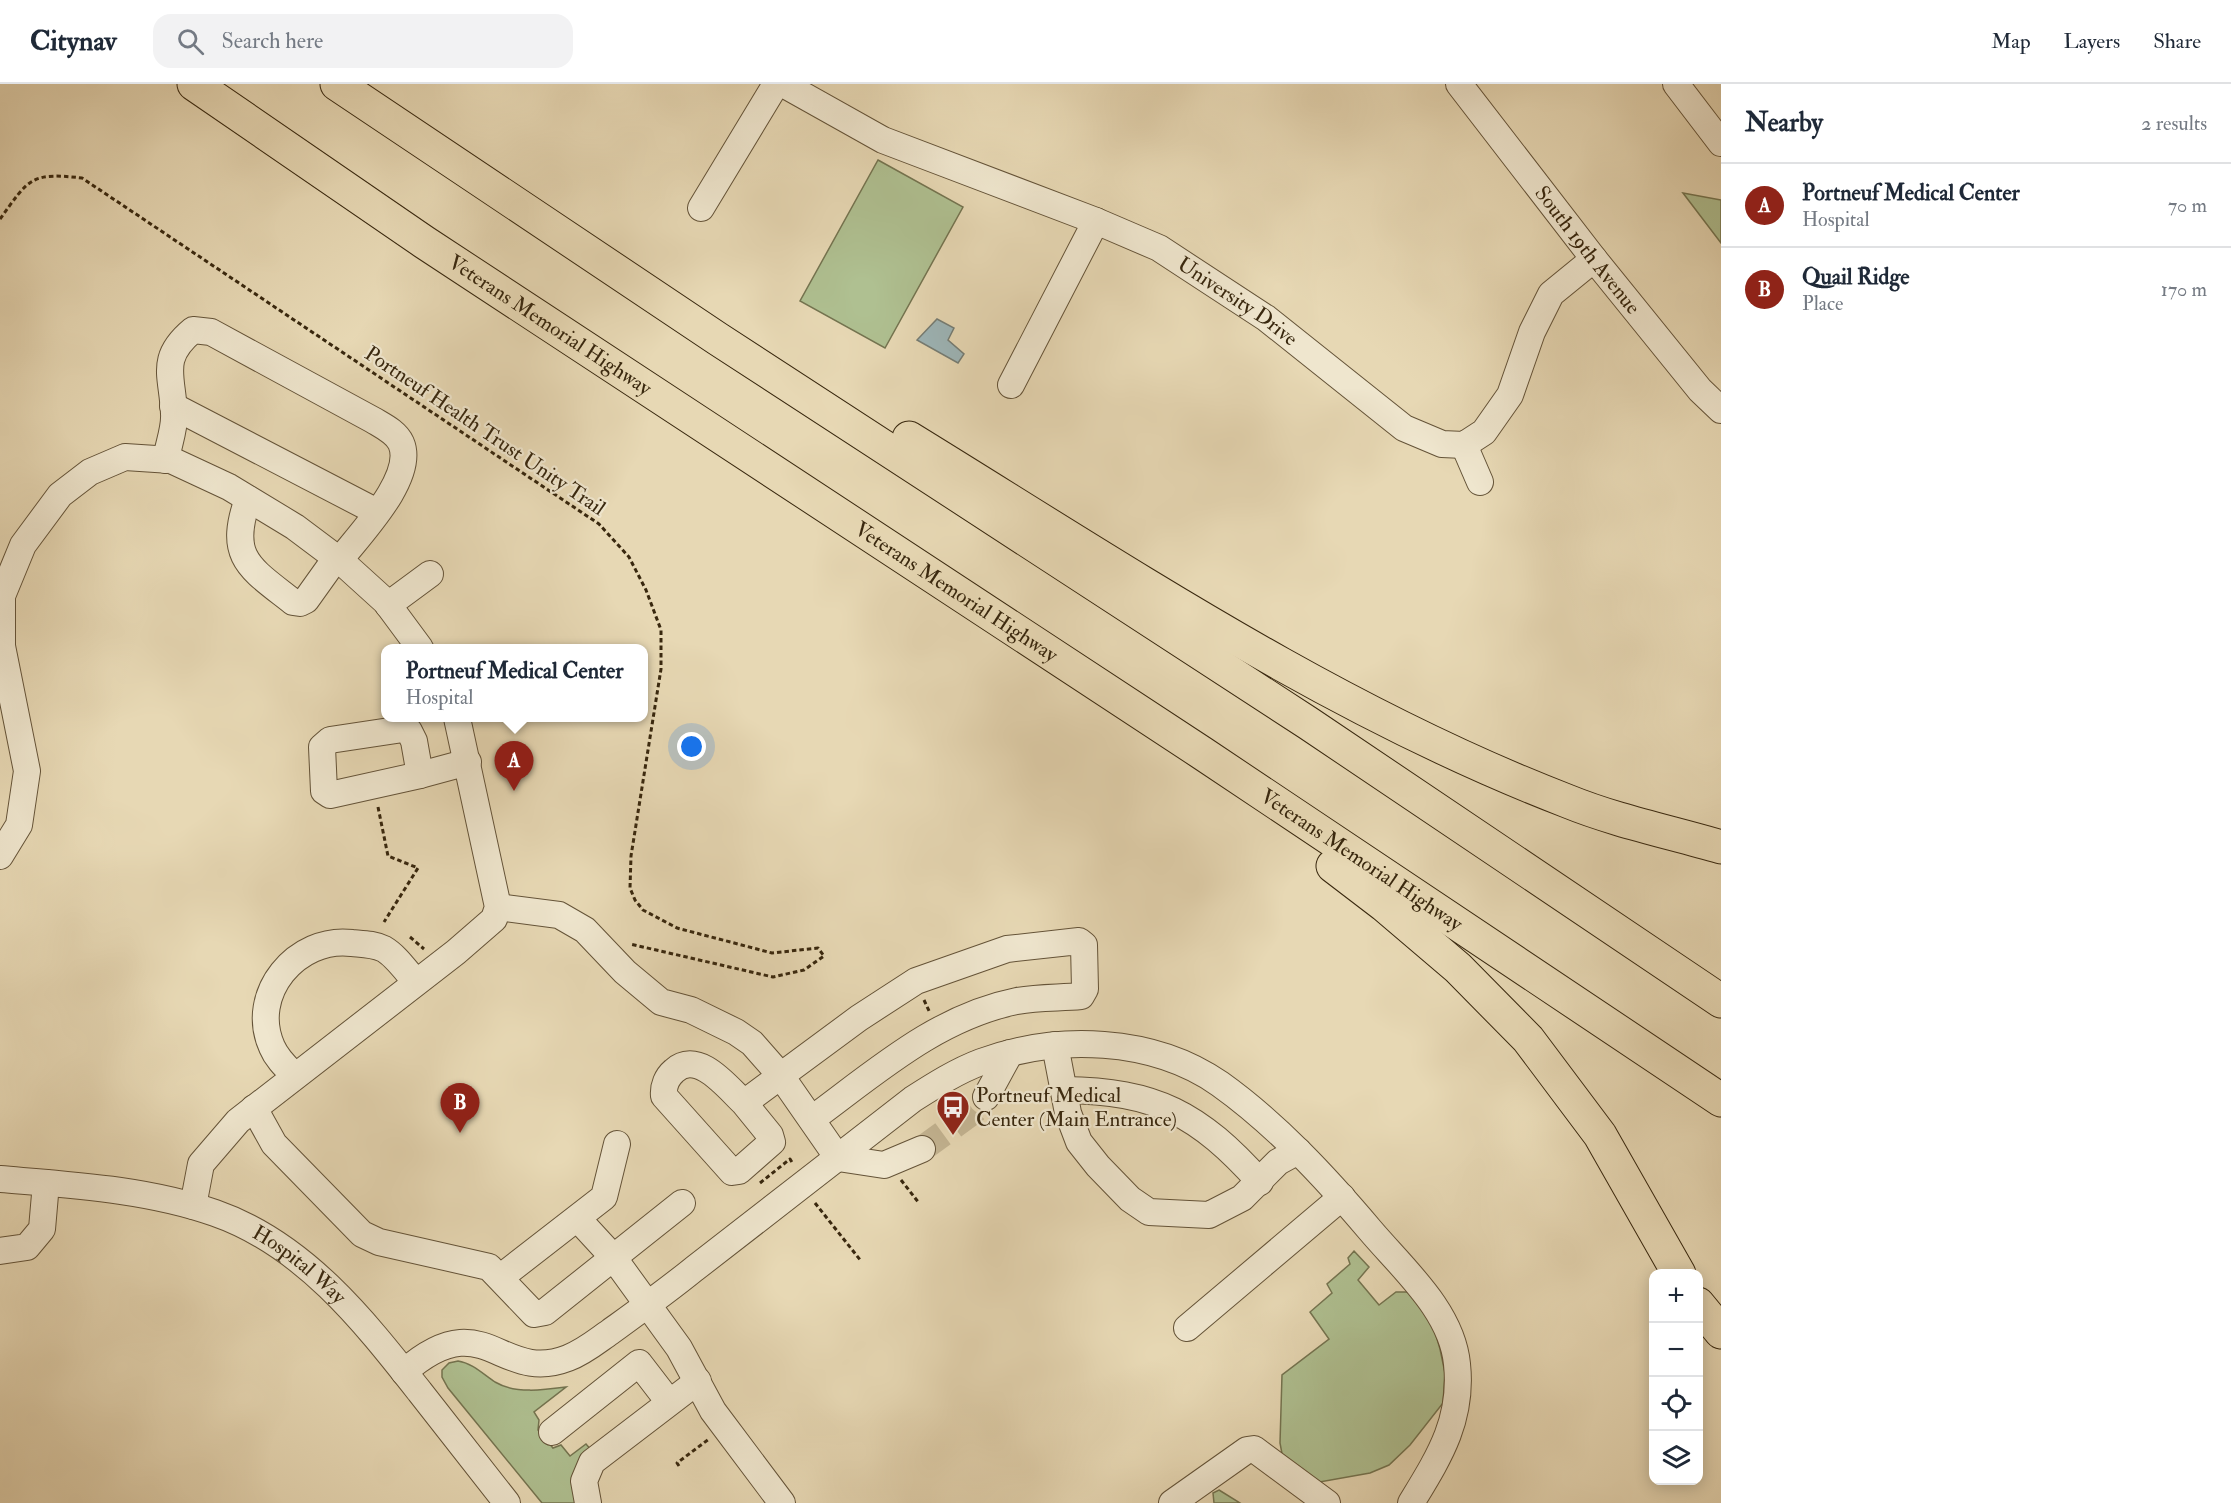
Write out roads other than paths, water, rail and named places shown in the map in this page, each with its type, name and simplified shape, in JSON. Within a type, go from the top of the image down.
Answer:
[{"type":"highway","name":"Veterans Memorial Highway","points":[[194,84],[424,242],[1202,753],[1721,1100]]},
{"type":"highway","points":[[337,84],[718,339],[1308,723],[1721,1001]]},
{"type":"highway","points":[[718,339],[762,348],[1314,684],[1465,759],[1569,802],[1721,847]]},
{"type":"highway","points":[[1202,753],[1305,844],[1384,905],[1458,968],[1528,1039],[1599,1135],[1675,1269]]},
{"type":"highway","points":[[1703,1310],[1721,1332]]},
{"type":"street","points":[[701,208],[776,84]]},
{"type":"street","name":"University Drive","points":[[783,84],[883,140],[1096,221],[1159,248],[1266,318],[1404,428],[1442,444],[1464,445]]},
{"type":"street","name":"South 19th Avenue","points":[[1459,84],[1594,259],[1700,390],[1721,410]]},
{"type":"street","points":[[1676,84],[1721,143]]},
{"type":"street","points":[[1011,385],[1096,221]]},
{"type":"street","points":[[1480,482],[1464,445],[1484,432],[1510,395],[1532,332],[1551,294],[1594,259]]},
{"type":"street","points":[[166,460],[174,428],[168,375],[172,354],[179,342],[193,330],[211,332],[391,431],[401,442],[405,459],[400,479],[377,512],[306,600],[300,603],[293,602],[253,571],[244,559],[239,524],[248,499]]},
{"type":"street","points":[[173,406],[377,512]]},
{"type":"street","points":[[0,856],[19,825],[27,771],[2,646],[2,596],[23,545],[60,495],[90,472],[125,457],[166,460],[229,487],[295,528],[337,559],[388,605],[417,644]]},
{"type":"street","points":[[388,605],[430,574]]},
{"type":"street","points":[[193,1206],[201,1164],[238,1121],[456,952],[494,919],[498,907],[458,722]]},
{"type":"street","points":[[420,775],[468,762]]},
{"type":"street","points":[[498,907],[559,915],[585,930],[625,972],[661,1002],[691,1010],[736,1032],[752,1043],[781,1076],[838,1158],[884,1165],[922,1149]]},
{"type":"street","points":[[295,1076],[277,1056],[266,1024],[268,995],[281,972],[302,953],[339,941],[372,945],[392,955],[416,982]]},
{"type":"street","points":[[744,1102],[859,1018],[916,981],[1007,949],[1079,941],[1084,945],[1085,989],[1082,996],[1018,1001],[979,1011],[937,1029],[812,1119]]},
{"type":"street","points":[[404,1372],[428,1353],[460,1341],[476,1342],[510,1357],[532,1362],[567,1359],[585,1350],[648,1306],[913,1099],[950,1076],[1010,1053],[1055,1045],[1111,1044],[1173,1059],[1220,1084],[1298,1151],[1342,1197],[1443,1317],[1457,1363],[1458,1408],[1443,1451],[1411,1503]]},
{"type":"street","points":[[1055,1045],[1064,1090],[1079,1142],[1122,1190],[1149,1212],[1209,1215],[1242,1198],[1278,1162],[1298,1151]]},
{"type":"street","points":[[986,1097],[1010,1053]]},
{"type":"street","points":[[1064,1090],[1105,1090],[1157,1103],[1188,1117],[1213,1135],[1260,1182]]},
{"type":"street","points":[[254,1108],[273,1144],[362,1234],[379,1242],[489,1268],[501,1277],[534,1314],[545,1312],[682,1203]]},
{"type":"street","points":[[501,1277],[604,1197],[617,1144]]},
{"type":"street","name":"Hospital Way","points":[[0,1179],[155,1197],[193,1206],[236,1221],[285,1250],[328,1284],[404,1372],[507,1503]]},
{"type":"street","points":[[0,1251],[27,1247],[42,1229],[46,1183]]},
{"type":"street","points":[[1187,1328],[1342,1197]]},
{"type":"street","points":[[578,1219],[613,1257],[679,1348],[713,1411],[782,1503]]},
{"type":"street","points":[[552,1432],[634,1366],[665,1406]]},
{"type":"street","points":[[588,1503],[584,1481],[592,1462],[698,1381]]},
{"type":"street","points":[[1172,1503],[1247,1450],[1254,1449],[1327,1503]]},
{"type":"water","points":[[937,319],[954,328],[948,340],[964,354],[958,363],[917,340]]},
{"type":"tunnel","points":[[922,1149],[974,1111],[986,1097]]},
{"type":"place","name":"Portneuf Medical Center","points":[[514,791]]},
{"type":"place","name":"Quail Ridge","points":[[460,1133]]},
{"type":"place","name":"Portneuf Medical Center (Main Entrance)","points":[[953,1136]]}]
